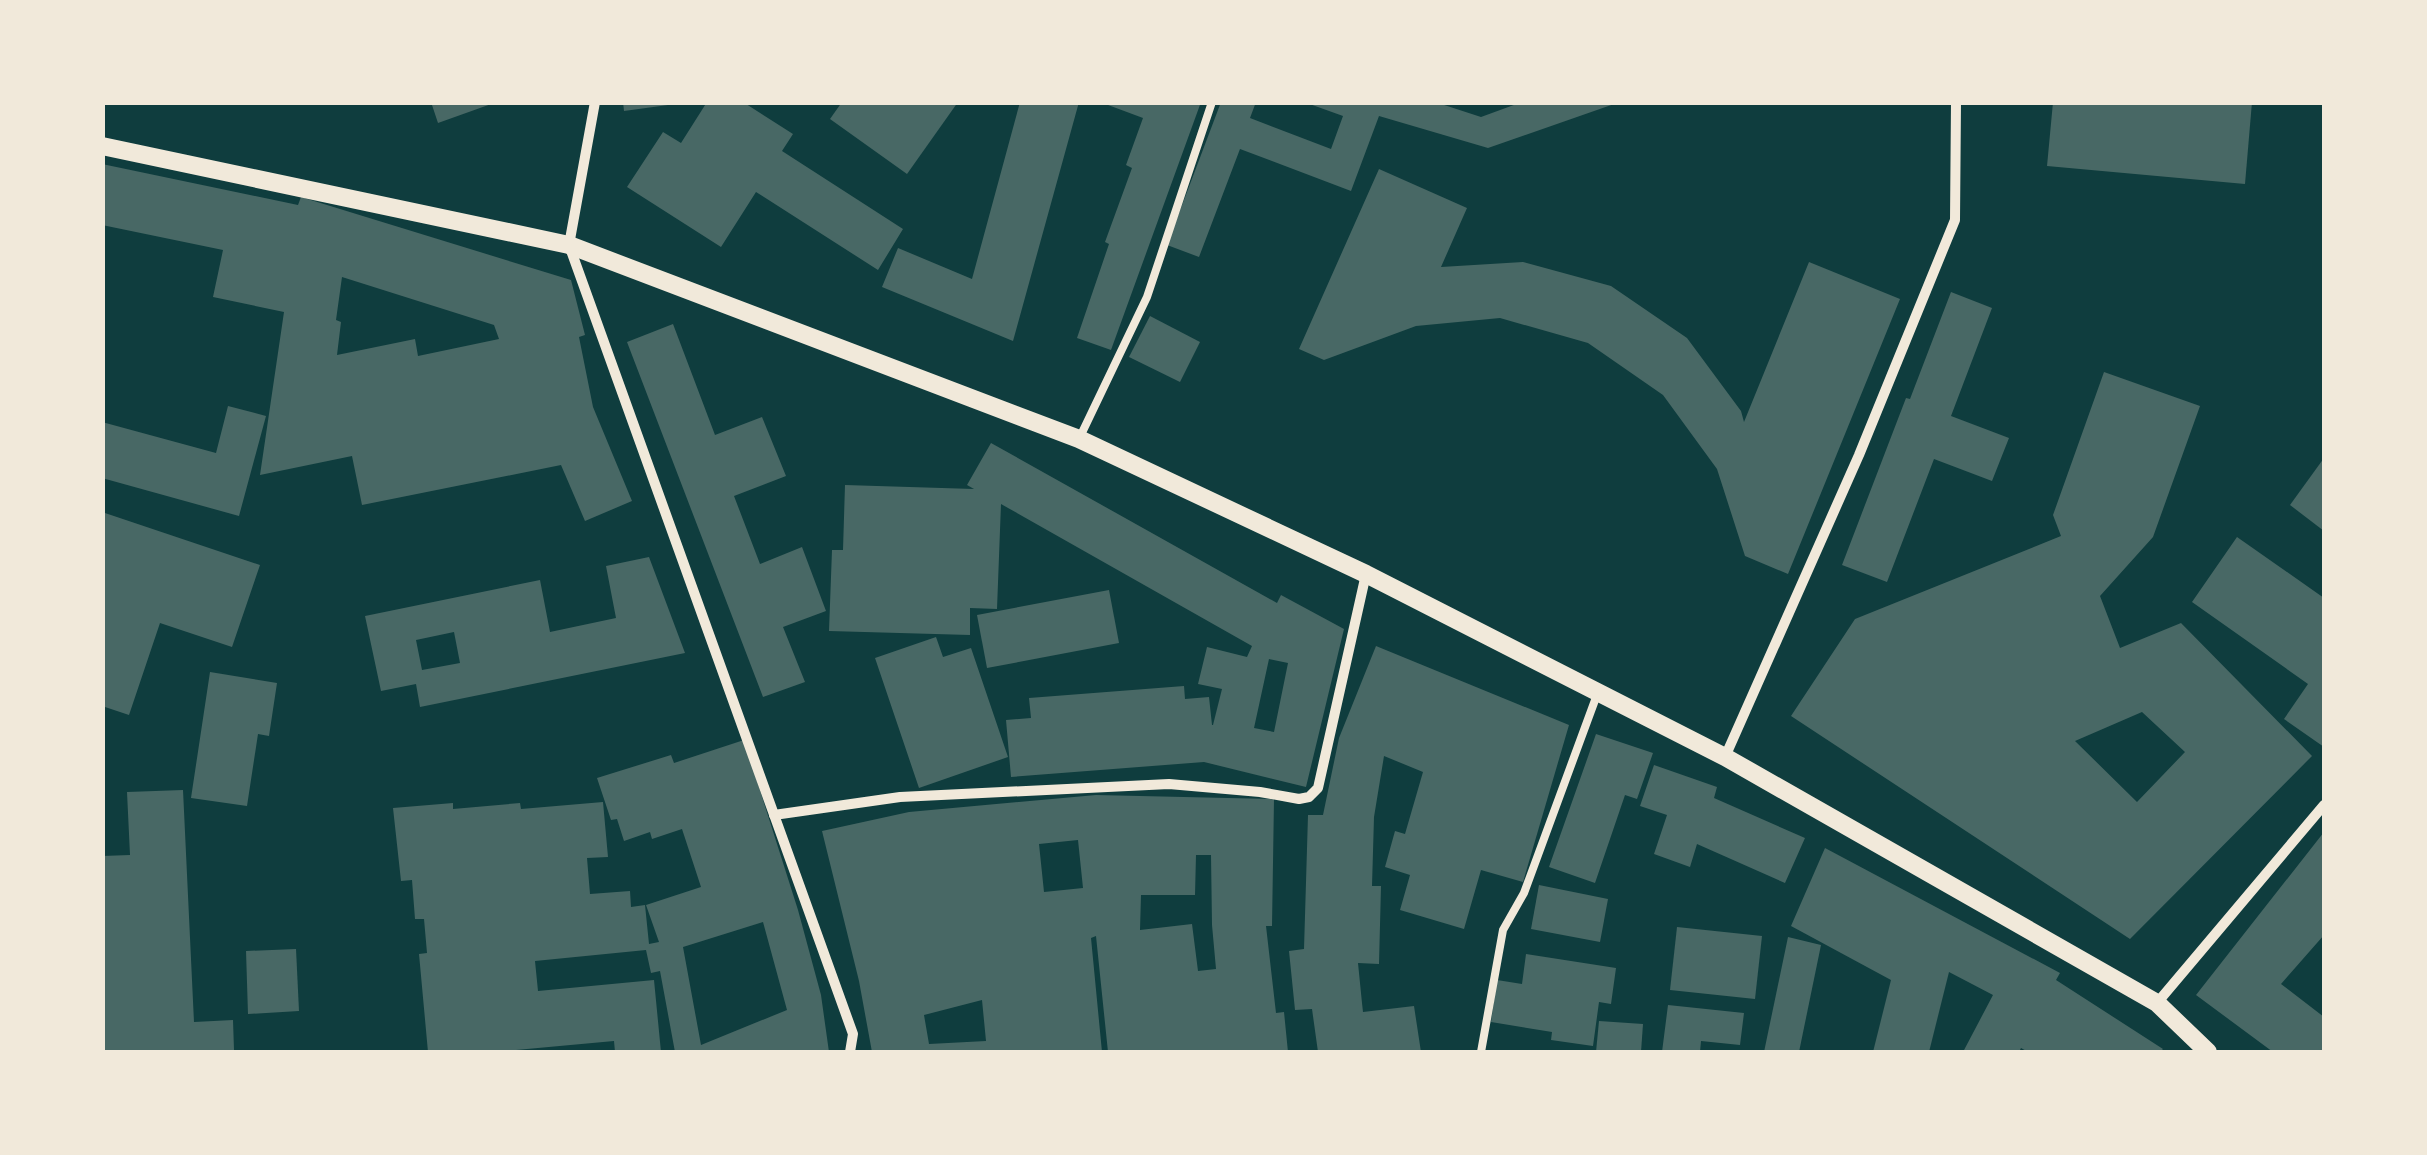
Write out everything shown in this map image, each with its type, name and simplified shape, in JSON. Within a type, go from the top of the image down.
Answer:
[{"type":"street","points":[[595,102],[570,245],[853,1034],[850,1052]]},
{"type":"street","points":[[1725,757],[1859,455],[1955,220],[1956,102]]},
{"type":"street","points":[[102,146],[570,245],[1079,438],[1366,574],[1725,757],[2157,1003],[2208,1052]]},
{"type":"street","points":[[774,815],[900,798],[1170,784],[1309,797],[1318,788],[1366,574]]},
{"type":"street","points":[[2157,1003],[2324,805]]},
{"type":"lane","points":[[1079,438],[1147,297],[1212,102]]},
{"type":"lane","points":[[1481,1052],[1503,930],[1524,893],[1598,692]]},
{"type":"building","points":[[431,102],[494,102],[494,103],[438,123]]},
{"type":"building","points":[[623,102],[668,102],[668,105],[624,111]]},
{"type":"building","points":[[707,102],[743,102],[793,134],[782,151],[903,229],[878,270],[756,192],[721,247],[627,187],[663,132],[681,143]]},
{"type":"building","points":[[842,102],[958,102],[907,174],[830,119]]},
{"type":"building","points":[[1020,102],[1079,102],[1013,341],[882,287],[898,248],[972,279]]},
{"type":"building","points":[[1100,102],[1201,102],[1111,350],[1077,338],[1132,168],[1126,165],[1143,118]]},
{"type":"building","points":[[1221,102],[1256,102],[1250,118],[1331,149],[1343,116],[1304,102],[1435,102],[1481,117],[1522,102],[1617,103],[1488,148],[1379,116],[1351,191],[1240,149],[1199,257],[1167,245]]},
{"type":"building","points":[[2053,102],[2252,102],[2245,184],[2047,166]]},
{"type":"building","points":[[102,164],[298,205],[301,197],[571,280],[585,335],[579,337],[593,407],[632,501],[585,521],[561,465],[362,505],[352,456],[260,475],[284,312],[213,297],[223,250],[102,225]],"holes":[[[342,277],[494,325],[499,339],[418,356],[415,339],[337,355],[341,322],[336,320]]]},
{"type":"building","points":[[1379,169],[1467,208],[1441,267],[1523,262],[1611,286],[1687,338],[1741,411],[1744,422],[1809,262],[1900,299],[1788,574],[1745,556],[1717,469],[1663,395],[1588,343],[1500,318],[1416,326],[1324,360],[1299,349]]},
{"type":"building","points":[[1951,292],[1992,308],[1951,416],[2009,438],[1992,481],[1934,459],[1887,582],[1842,565]]},
{"type":"building","points":[[1150,316],[1200,342],[1180,382],[1129,357]]},
{"type":"building","points":[[673,324],[715,435],[762,417],[786,476],[734,496],[760,564],[802,547],[826,611],[783,627],[805,682],[763,697],[627,342]]},
{"type":"building","points":[[2104,372],[2200,406],[2153,537],[2100,596],[2120,648],[2181,623],[2312,756],[2130,939],[1791,716],[1855,619],[2061,536],[2053,515]],"holes":[[[2142,712],[2185,752],[2137,802],[2075,741]]]},
{"type":"building","points":[[228,406],[266,416],[239,516],[102,478],[102,422],[216,453]]},
{"type":"building","points":[[991,443],[1277,603],[1281,595],[1344,629],[1306,787],[1204,762],[1011,777],[1006,720],[1031,718],[1029,698],[1184,686],[1185,699],[1209,697],[1213,725],[1222,689],[1198,684],[1207,647],[1247,657],[1252,646],[1001,504],[997,609],[970,608],[970,635],[829,631],[832,550],[843,550],[845,485],[974,489],[967,485]],"holes":[[[1269,659],[1288,663],[1274,732],[1254,728]]]},
{"type":"building","points":[[2324,458],[2324,531],[2290,505]]},
{"type":"building","points":[[102,512],[260,565],[232,647],[160,623],[129,715],[102,706]]},
{"type":"building","points":[[2237,537],[2324,598],[2324,747],[2284,719],[2308,684],[2192,602]]},
{"type":"building","points":[[649,557],[685,653],[420,707],[416,684],[381,691],[365,616],[540,580],[550,632],[616,618],[606,566]],"holes":[[[454,632],[460,663],[422,670],[416,640]]]},
{"type":"building","points":[[1109,590],[1119,643],[987,668],[977,615]]},
{"type":"building","points":[[936,637],[943,657],[971,648],[1008,757],[919,788],[875,658]]},
{"type":"building","points":[[1376,646],[1569,725],[1523,882],[1481,870],[1464,929],[1400,910],[1410,875],[1385,867],[1395,831],[1405,834],[1423,772],[1384,756],[1374,817],[1372,886],[1381,886],[1379,964],[1358,963],[1363,1012],[1414,1006],[1421,1052],[1318,1052],[1312,1009],[1295,1010],[1289,951],[1304,949],[1308,815],[1323,815],[1339,738]]},
{"type":"building","points":[[210,672],[277,683],[269,736],[258,734],[247,806],[191,798]]},
{"type":"building","points":[[1596,734],[1653,753],[1637,799],[1625,795],[1595,883],[1549,867]]},
{"type":"building","points":[[744,740],[798,910],[821,995],[829,1052],[675,1052],[660,971],[651,973],[646,950],[535,961],[538,991],[654,980],[661,1052],[615,1052],[614,1041],[495,1052],[428,1052],[419,954],[427,953],[424,919],[415,919],[412,880],[401,881],[393,808],[453,803],[453,809],[520,803],[521,809],[603,802],[608,857],[587,858],[590,894],[630,891],[631,907],[645,905],[649,944],[659,942],[646,905],[701,887],[682,829],[652,839],[650,832],[624,841],[617,819],[611,820],[597,778],[671,755],[674,763]],"holes":[[[763,922],[787,1010],[701,1045],[683,947]]]},
{"type":"building","points":[[1654,765],[1717,787],[1714,798],[1805,838],[1785,883],[1697,844],[1690,867],[1654,854],[1667,815],[1640,806]]},
{"type":"building","points":[[183,790],[194,1022],[233,1020],[234,1050],[102,1052],[102,856],[130,855],[127,792]]},
{"type":"building","points":[[1096,795],[1274,799],[1272,926],[1266,926],[1276,1013],[1284,1012],[1288,1052],[1108,1052],[1096,936],[1091,938],[1102,1052],[872,1052],[822,831],[909,812]],"holes":[[[1078,840],[1083,888],[1044,892],[1039,844]],[[1196,855],[1211,855],[1216,969],[1198,971],[1192,924],[1140,930],[1141,895],[1195,895]],[[982,1000],[986,1041],[929,1044],[924,1015]]]},
{"type":"building","points":[[2324,832],[2324,935],[2281,984],[2324,1017],[2324,1052],[2273,1052],[2196,995]]},
{"type":"building","points":[[1825,848],[2060,973],[2056,980],[2163,1049],[2028,1052],[2021,1048],[2019,1052],[1963,1052],[1993,995],[1949,972],[1929,1052],[1873,1052],[1891,980],[1791,926]]},
{"type":"building","points":[[1539,885],[1608,899],[1600,942],[1531,929]]},
{"type":"building","points":[[1677,927],[1762,936],[1755,999],[1670,990]]},
{"type":"building","points":[[1788,937],[1821,945],[1799,1052],[1764,1052]]},
{"type":"building","points":[[296,949],[299,1011],[248,1014],[246,951]]},
{"type":"building","points":[[1526,954],[1616,968],[1611,1004],[1599,1002],[1593,1046],[1551,1040],[1552,1032],[1491,1022],[1497,980],[1522,984]]},
{"type":"building","points":[[1668,1005],[1744,1013],[1740,1045],[1701,1041],[1700,1052],[1662,1052]]},
{"type":"building","points":[[1599,1021],[1643,1024],[1641,1052],[1596,1052]]}]
